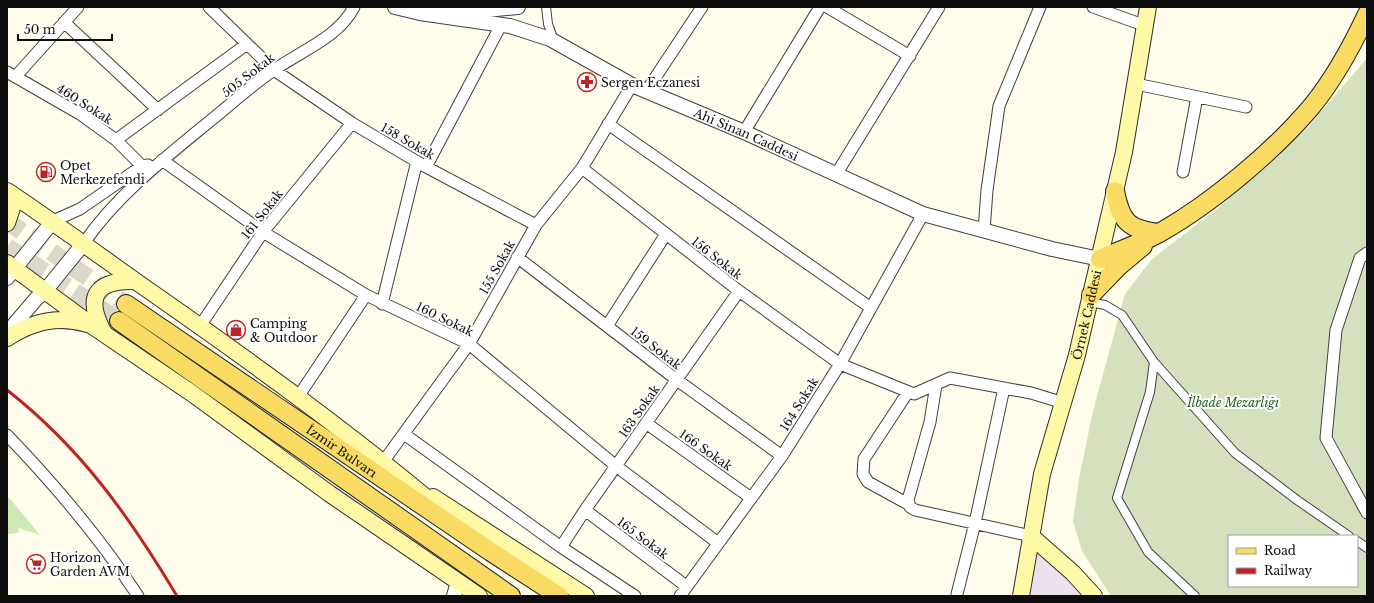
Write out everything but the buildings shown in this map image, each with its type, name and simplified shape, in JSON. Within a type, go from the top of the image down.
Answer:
[{"type":"main road","name":"Örnek Caddesi","points":[[1021,596],[1042,474],[1064,403],[1100,259],[1115,191],[1136,84],[1148,7]]},
{"type":"main road","points":[[1100,259],[1159,233],[1186,218],[1237,178],[1283,136],[1313,105],[1344,58],[1367,14]]},
{"type":"main road","points":[[1115,191],[1120,213],[1125,221],[1132,227],[1159,233]]},
{"type":"main road","points":[[7,192],[84,243],[298,397],[403,478],[491,552]]},
{"type":"main road","points":[[7,192],[12,208],[7,223]]},
{"type":"main road","points":[[1090,299],[1119,266],[1159,233]]},
{"type":"main road","points":[[9,270],[45,291],[100,331],[193,394],[459,588],[479,596]]},
{"type":"main road","points":[[100,331],[93,303],[95,296],[101,289],[112,283],[135,281]]},
{"type":"main road","name":"İzmir Bulvarı","points":[[126,304],[491,552],[559,596]]},
{"type":"main road","points":[[7,338],[30,326],[48,320],[70,320],[100,331]]},
{"type":"main road","name":"İzmir Bulvarı","points":[[119,321],[504,591]]},
{"type":"main road","points":[[403,478],[544,567],[586,596]]},
{"type":"main road","points":[[1031,536],[1073,573],[1094,596]]},
{"type":"main road","points":[[459,588],[504,591]]},
{"type":"street","points":[[12,74],[78,7]]},
{"type":"street","name":"158 Sokak","points":[[209,7],[274,70],[352,123],[421,164],[536,225]]},
{"type":"street","name":"505 Sokak","points":[[84,243],[108,212],[159,162],[274,70],[327,36],[348,19],[354,7]]},
{"type":"street","points":[[396,7],[404,7]]},
{"type":"street","name":"Ahi Sinan Caddesi","points":[[396,7],[420,13],[510,26],[555,42],[632,85],[647,90],[837,173],[923,214],[1052,249],[1100,259]]},
{"type":"street","points":[[426,7],[485,10],[518,7]]},
{"type":"street","points":[[546,7],[548,24],[555,42]]},
{"type":"street","points":[[647,90],[702,7]]},
{"type":"street","points":[[744,132],[820,7]]},
{"type":"street","points":[[827,7],[910,56]]},
{"type":"street","points":[[837,173],[939,7]]},
{"type":"street","points":[[984,231],[987,190],[998,106],[1040,7]]},
{"type":"street","points":[[1093,7],[1146,26]]},
{"type":"street","points":[[64,22],[158,110]]},
{"type":"street","points":[[382,304],[421,164],[501,25]]},
{"type":"street","points":[[116,140],[246,44]]},
{"type":"street","name":"460 Sokak","points":[[12,74],[80,114],[116,140],[142,166]]},
{"type":"street","points":[[1136,84],[1246,107]]},
{"type":"street","name":"155 Sokak","points":[[383,462],[469,344],[536,225],[582,168],[632,85]]},
{"type":"street","points":[[1183,172],[1197,97]]},
{"type":"street","name":"161 Sokak","points":[[200,326],[263,232],[352,123]]},
{"type":"street","points":[[608,124],[871,308]]},
{"type":"street","points":[[9,270],[53,222],[80,209],[142,166],[159,162]]},
{"type":"street","name":"160 Sokak","points":[[159,162],[263,232],[366,295],[382,304],[469,344],[616,466],[718,543]]},
{"type":"street","name":"156 Sokak","points":[[582,168],[739,292],[840,364],[908,392]]},
{"type":"street","name":"164 Sokak","points":[[680,596],[782,456],[840,364],[923,214]]},
{"type":"street","points":[[607,326],[666,234]]},
{"type":"street","points":[[7,333],[36,299],[45,291],[84,243]]},
{"type":"street","points":[[1367,253],[1360,258],[1336,330],[1326,438],[1367,513]]},
{"type":"street","name":"159 Sokak","points":[[517,257],[677,380],[782,456]]},
{"type":"street","name":"163 Sokak","points":[[561,547],[585,510],[739,292]]},
{"type":"street","points":[[298,397],[366,295]]},
{"type":"street","points":[[1090,299],[1105,305],[1122,315],[1154,362],[1235,453],[1296,500],[1348,535]]},
{"type":"street","points":[[1154,362],[1150,392],[1117,498],[1148,552],[1195,596]]},
{"type":"street","points":[[1031,536],[912,507],[868,482],[862,469],[864,459],[908,392],[914,394],[950,378],[1004,388],[1064,403]]},
{"type":"street","points":[[912,507],[930,422],[936,385]]},
{"type":"street","points":[[957,594],[975,523],[1004,388]]},
{"type":"street","name":"166 Sokak","points":[[646,423],[751,498]]},
{"type":"street","points":[[404,434],[561,547],[635,596]]},
{"type":"street","points":[[7,435],[49,478],[119,567],[138,596]]},
{"type":"street","name":"165 Sokak","points":[[585,510],[686,586]]},
{"type":"street","points":[[1358,542],[1367,548]]},
{"type":"shaded area","points":[[1031,536],[1082,596],[1020,596]]},
{"type":"green space","name":"İlbade Mezarlığı","points":[[1367,58],[1367,596],[1111,596],[1082,551],[1073,521],[1079,479],[1093,411],[1125,294],[1152,259],[1217,209],[1309,126]]},
{"type":"green space","points":[[7,496],[40,535],[19,528],[18,533],[7,534]]},
{"type":"tunnel","points":[[7,221],[126,304]]},
{"type":"tunnel","points":[[7,247],[119,321]]},
{"type":"railway","points":[[7,390],[34,412],[58,435],[102,485],[141,538],[177,596]]},
{"type":"place","name":"Sergen Eczanesi","points":[[587,82]]},
{"type":"place","name":"Opet Merkezefendi","points":[[46,172]]},
{"type":"place","name":"Camping & Outdoor","points":[[236,330]]},
{"type":"place","name":"Horizon Garden AVM","points":[[36,564]]}]
